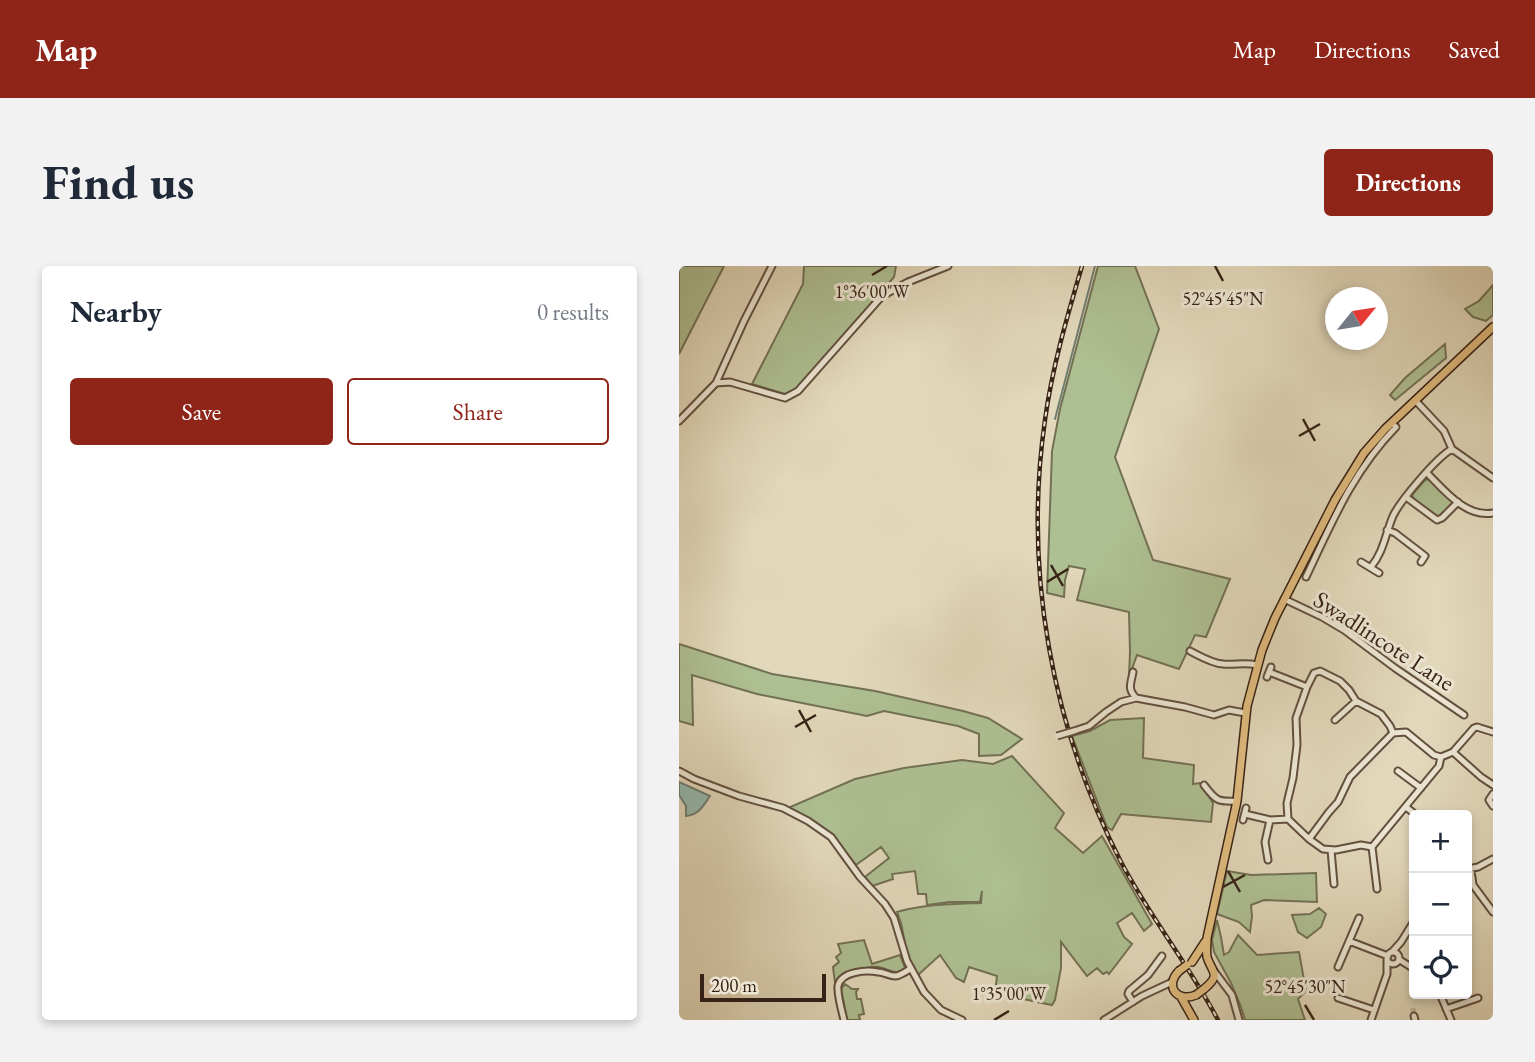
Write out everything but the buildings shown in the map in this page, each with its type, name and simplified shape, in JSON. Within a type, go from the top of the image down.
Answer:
[{"type":"highway","points":[[1178,995],[1189,998],[1196,995],[1213,980],[1206,951],[1207,938],[1237,801],[1245,713],[1257,665],[1285,599],[1356,465],[1374,441],[1493,327]]},
{"type":"highway","points":[[1194,1019],[1172,982],[1174,976],[1190,963],[1207,938]]},
{"type":"highway","points":[[1190,963],[1204,961],[1212,967]]},
{"type":"highway","points":[[1194,1019],[1196,995]]},
{"type":"street","points":[[679,421],[716,383],[772,266]]},
{"type":"street","points":[[716,383],[730,382],[789,397],[798,391],[882,296],[948,266]]},
{"type":"street","points":[[1415,400],[1442,428],[1452,449],[1493,478]]},
{"type":"street","points":[[1371,567],[1381,553],[1387,530],[1399,505],[1445,453],[1452,449]]},
{"type":"street","points":[[1427,473],[1458,502],[1481,514],[1493,513]]},
{"type":"street","points":[[1406,497],[1437,520],[1458,502]]},
{"type":"street","points":[[1306,577],[1329,520]]},
{"type":"street","points":[[1387,530],[1425,556],[1421,562]]},
{"type":"street","points":[[1361,562],[1379,573]]},
{"type":"street","name":"Swadlincote Lane","points":[[1285,599],[1344,630],[1464,715]]},
{"type":"street","points":[[1190,651],[1214,662],[1257,665]]},
{"type":"street","points":[[1288,820],[1287,803],[1297,745],[1296,718],[1314,673],[1320,671],[1340,681],[1356,701],[1381,714],[1392,733]]},
{"type":"street","points":[[1133,672],[1130,689],[1136,698]]},
{"type":"street","points":[[1269,672],[1307,687]]},
{"type":"street","points":[[1058,736],[1089,726],[1121,702],[1136,698],[1214,715],[1229,710],[1245,713]]},
{"type":"street","points":[[1335,720],[1356,701]]},
{"type":"street","points":[[1309,839],[1338,802],[1350,777],[1392,733],[1406,732],[1434,755],[1441,757],[1453,752],[1471,730],[1477,727],[1493,732]]},
{"type":"street","points":[[1453,752],[1493,785]]},
{"type":"street","points":[[1377,889],[1372,847],[1439,766],[1441,757]]},
{"type":"street","points":[[679,771],[739,796],[783,808],[831,837],[894,918],[910,969],[929,999],[953,1018],[962,1020]]},
{"type":"street","points":[[1398,771],[1420,788]]},
{"type":"street","points":[[1204,785],[1215,799],[1222,802],[1237,801]]},
{"type":"street","points":[[1493,794],[1489,800],[1493,806]]},
{"type":"street","points":[[1405,807],[1409,810]]},
{"type":"street","points":[[1245,814],[1270,820],[1288,820],[1323,849],[1361,845],[1372,847]]},
{"type":"street","points":[[1268,860],[1265,842],[1270,820]]},
{"type":"street","points":[[1331,850],[1334,884]]},
{"type":"street","points":[[1471,873],[1493,859]]},
{"type":"street","points":[[1472,882],[1493,912]]},
{"type":"street","points":[[1338,967],[1359,918]]},
{"type":"street","points":[[1371,1020],[1387,974],[1389,956],[1409,929]]},
{"type":"street","points":[[1349,941],[1389,956],[1397,953],[1399,960],[1409,965]]},
{"type":"street","points":[[1384,983],[1399,960],[1401,942]]},
{"type":"street","points":[[1133,1002],[1129,991],[1143,981],[1162,956]]},
{"type":"street","points":[[1389,956],[1391,964],[1399,960]]},
{"type":"street","points":[[1212,967],[1229,990],[1239,1020]]},
{"type":"street","points":[[844,1020],[838,987],[842,980],[863,971],[898,976],[910,969]]},
{"type":"street","points":[[1104,1020],[1172,982]]},
{"type":"street","points":[[1207,987],[1219,985],[1229,990]]},
{"type":"street","points":[[1154,992],[1178,995]]},
{"type":"street","points":[[1446,1009],[1478,998]]},
{"type":"street","points":[[1341,1008],[1341,999],[1374,1010]]},
{"type":"street","points":[[1442,999],[1451,1020]]},
{"type":"green space","points":[[679,266],[724,266],[679,354]]},
{"type":"green space","points":[[804,266],[896,266],[894,277],[799,388],[785,394],[752,384],[803,284]]},
{"type":"green space","points":[[1098,266],[1135,266],[1159,329],[1115,457],[1153,560],[1230,579],[1206,637],[1195,635],[1179,669],[1137,655],[1129,677],[1129,612],[1077,600],[1085,569],[1069,566],[1064,597],[1047,593],[1052,451],[1060,409]]},
{"type":"green space","points":[[1493,285],[1493,315],[1486,321],[1473,317],[1465,309],[1479,301]]},
{"type":"green space","points":[[1445,344],[1446,358],[1395,400],[1390,395],[1405,378]]},
{"type":"green space","points":[[1429,479],[1452,500],[1453,505],[1441,516],[1436,517],[1415,502],[1412,495]]},
{"type":"green space","points":[[679,644],[772,674],[875,691],[963,711],[988,718],[1022,739],[1001,755],[979,756],[979,734],[958,726],[884,711],[867,716],[757,694],[692,675],[693,725],[679,721]]},
{"type":"green space","points":[[1144,718],[1143,758],[1194,765],[1193,784],[1200,783],[1213,803],[1211,822],[1121,814],[1112,830],[1107,827],[1072,736],[1090,731],[1110,720]]},
{"type":"green space","points":[[1012,756],[1064,813],[1055,828],[1083,853],[1102,836],[1152,924],[1144,931],[1132,913],[1117,923],[1124,937],[1132,944],[1109,974],[1103,974],[1097,968],[1087,976],[1061,942],[1061,968],[1052,1005],[995,993],[997,976],[969,967],[964,982],[956,978],[940,955],[917,976],[908,959],[897,912],[928,906],[981,903],[982,891],[980,902],[927,905],[926,894],[918,894],[915,871],[892,874],[893,879],[872,886],[865,877],[889,858],[881,847],[856,865],[827,831],[788,808],[855,779],[904,768],[962,760],[993,764]]},
{"type":"green space","points":[[1227,871],[1251,875],[1316,873],[1317,902],[1264,900],[1251,905],[1250,932],[1239,922],[1217,914]]},
{"type":"green space","points":[[1319,908],[1326,914],[1321,927],[1307,938],[1298,932],[1292,915],[1310,914]]},
{"type":"green space","points":[[1217,920],[1224,955],[1229,952],[1238,935],[1257,955],[1299,952],[1306,991],[1298,999],[1305,1020],[1245,1020],[1231,983],[1214,952],[1212,940]]},
{"type":"green space","points":[[864,940],[872,964],[900,955],[905,968],[902,972],[893,972],[879,967],[867,968],[835,983],[833,967],[839,962],[836,957],[841,953],[838,944]]},
{"type":"green space","points":[[845,984],[852,989],[858,989],[857,999],[861,999],[864,1014],[859,1015],[860,1020],[847,1020],[841,989]]},
{"type":"water","points":[[679,782],[710,796],[694,814],[686,816],[686,806],[679,795]]},
{"type":"waterway","points":[[1055,419],[1095,266]]},
{"type":"tunnel","points":[[1413,1008],[1414,1016]]},
{"type":"railway","points":[[1082,266],[1052,381],[1039,477],[1041,591],[1049,647],[1061,703],[1097,810],[1132,882],[1218,1020]]}]
